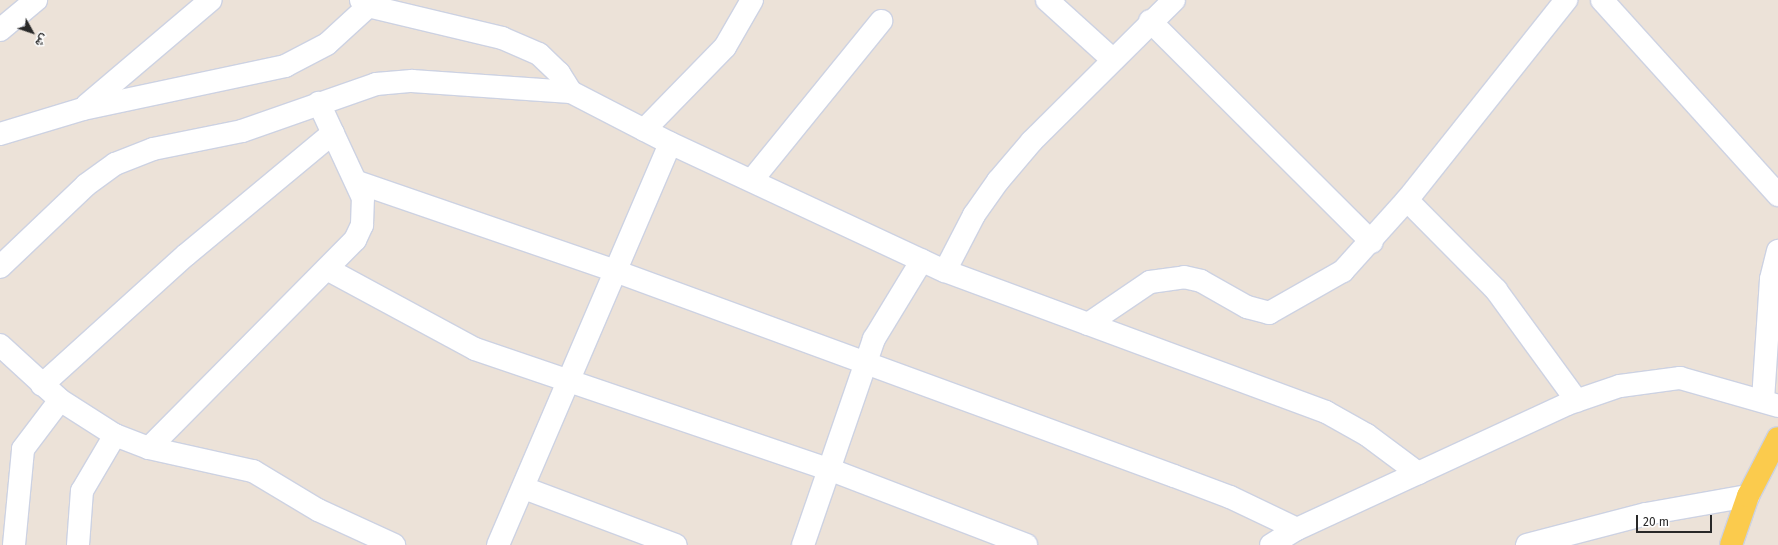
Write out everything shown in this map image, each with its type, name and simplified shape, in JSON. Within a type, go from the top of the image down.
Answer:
[{"type":"main road","points":[[1731,545],[1748,496],[1778,438]]},
{"type":"street","points":[[0,30],[36,0]]},
{"type":"street","points":[[83,108],[211,0]]},
{"type":"street","points":[[644,130],[725,47],[752,0]]},
{"type":"street","points":[[1047,0],[1112,59]]},
{"type":"street","points":[[945,271],[974,215],[998,181],[1112,59],[1150,21],[1174,0]]},
{"type":"street","points":[[1088,324],[1150,282],[1184,277],[1201,281],[1247,307],[1269,313],[1343,271],[1372,242],[1407,200],[1566,0]]},
{"type":"street","points":[[1602,0],[1778,195]]},
{"type":"street","points":[[0,134],[83,108],[285,66],[327,44],[368,2],[502,38],[539,54],[559,73],[571,92]]},
{"type":"street","points":[[752,180],[881,21]]},
{"type":"street","points":[[1150,21],[1372,242]]},
{"type":"street","points":[[0,267],[44,222],[115,164],[152,149],[242,131],[376,84],[412,82],[571,92],[670,143],[945,271],[1326,412],[1367,435],[1418,473]]},
{"type":"street","points":[[149,448],[355,240],[362,225],[363,198],[357,182],[319,103]]},
{"type":"street","points":[[42,385],[186,255],[333,132]]},
{"type":"street","points":[[498,545],[570,382],[615,271],[670,143]]},
{"type":"street","points":[[357,182],[615,271],[865,365],[1230,497],[1297,530]]},
{"type":"street","points":[[1407,200],[1496,290],[1577,401]]},
{"type":"street","points":[[1271,545],[1297,530],[1418,473],[1577,401],[1620,386],[1680,378],[1770,403],[1771,279],[1778,251]]},
{"type":"street","points":[[803,545],[831,470],[865,365],[882,322],[922,260]]},
{"type":"street","points":[[326,268],[475,349],[831,470],[1026,545]]},
{"type":"street","points":[[0,344],[42,385],[60,400],[115,435],[149,448],[253,471],[318,510],[394,545]]},
{"type":"street","points":[[14,545],[23,449],[60,400]]},
{"type":"street","points":[[78,545],[82,491],[115,435]]},
{"type":"street","points":[[524,488],[676,545]]},
{"type":"street","points":[[1527,545],[1638,515],[1748,496]]}]
